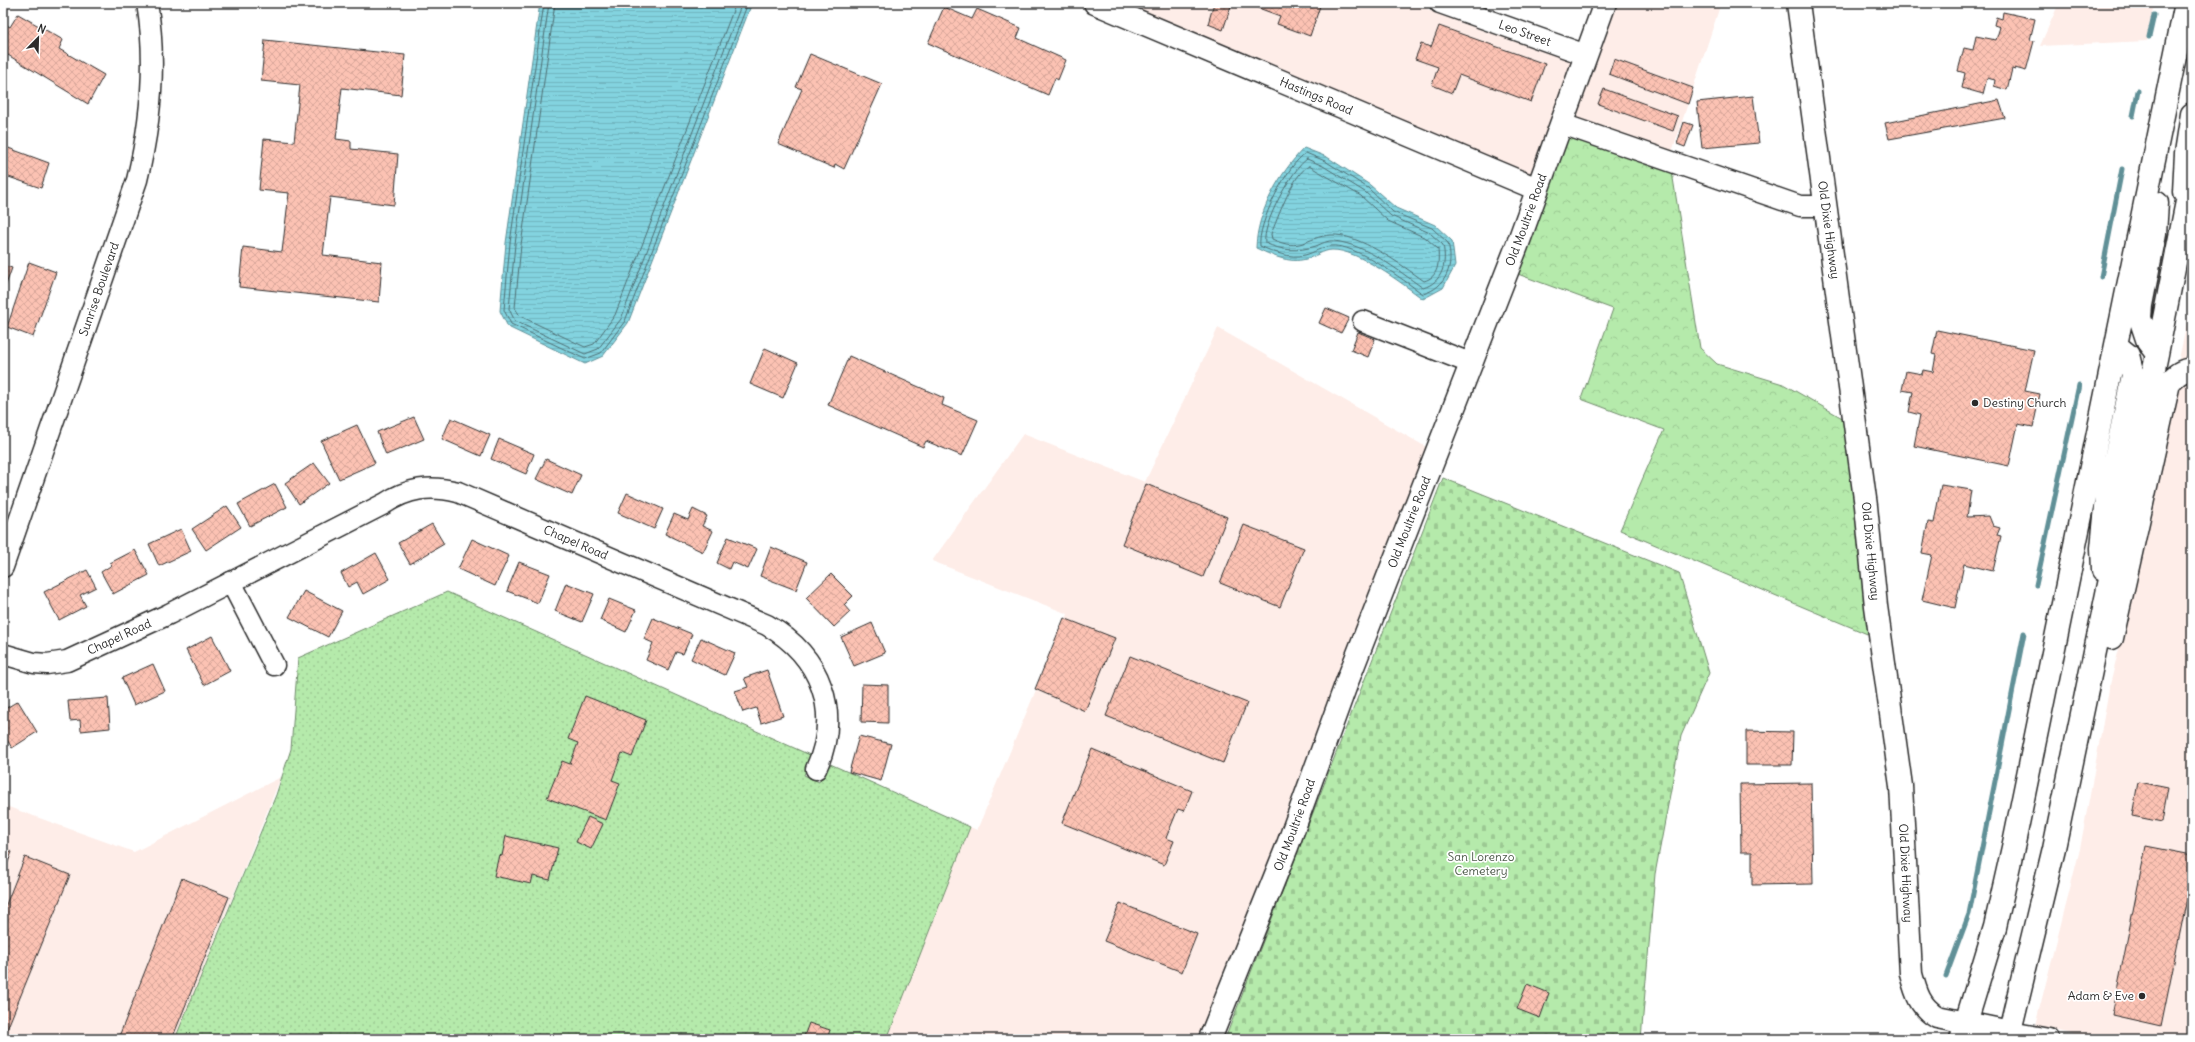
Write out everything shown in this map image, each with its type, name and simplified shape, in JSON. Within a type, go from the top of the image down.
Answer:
[{"type":"main road","name":"Hastings Road","points":[[1095,3],[1537,189]]},
{"type":"main road","name":"Old Moultrie Road","points":[[1210,1039],[1286,847],[1350,675],[1562,124],[1605,3]]},
{"type":"main road","name":"Old Dixie Highway","points":[[1798,3],[1901,786],[1911,974],[1915,991],[1923,1007],[1937,1017],[1963,1031],[2009,1035]]},
{"type":"main road","points":[[1980,1039],[1963,1031],[1995,927],[2014,843],[2117,346],[2186,3]]},
{"type":"main road","points":[[2157,354],[2148,342],[2140,318],[2141,305],[2155,234],[2157,202],[2175,99],[2172,72]]},
{"type":"main road","points":[[2182,221],[2186,153],[2192,114]]},
{"type":"main road","points":[[2009,1035],[2054,848],[2157,354],[2192,176]]},
{"type":"main road","points":[[2105,606],[2102,548],[2104,519],[2133,375],[2128,355],[2117,346]]},
{"type":"main road","points":[[2088,685],[2111,643],[2169,383],[2175,375],[2185,370],[2192,369]]},
{"type":"street","name":"Sunrise Boulevard","points":[[3,567],[137,180],[146,143],[150,106],[151,56],[147,3]]},
{"type":"street","name":"Leo Street","points":[[1440,3],[1586,55]]},
{"type":"street","points":[[1562,124],[1800,206],[1825,206]]},
{"type":"street","points":[[1363,321],[1470,363]]},
{"type":"street","points":[[2117,346],[2157,354]]},
{"type":"street","name":"Chapel Road","points":[[3,654],[34,663],[48,664],[68,661],[231,582],[397,496],[412,490],[427,487],[458,492],[766,625],[782,634],[806,658],[820,681],[826,701],[826,741],[816,769]]},
{"type":"street","points":[[231,582],[274,665]]},
{"type":"street","points":[[2009,1035],[2049,1039]]},
{"type":"shaded area","points":[[1122,3],[1410,3],[1575,61],[1533,177]]},
{"type":"shaded area","points":[[1614,3],[1721,3],[1672,152],[1573,117]]},
{"type":"shaded area","points":[[2059,3],[2154,3],[2147,41],[2040,46]]},
{"type":"shaded area","points":[[2192,301],[2192,359],[2178,363]]},
{"type":"shaded area","points":[[1218,328],[1428,448],[1312,756],[1201,1039],[887,1039],[970,827],[977,830],[1068,614],[932,561],[1023,434],[1145,482]]},
{"type":"shaded area","points":[[2192,379],[2190,743],[2192,1039],[2096,1039],[2035,1026],[2080,849],[2109,689],[2129,609],[2177,387]]},
{"type":"shaded area","points":[[281,777],[175,1039],[3,1039],[3,805],[134,852]]},
{"type":"green space","points":[[1566,136],[1672,172],[1700,348],[1717,364],[1783,384],[1844,419],[1872,636],[1620,530],[1664,430],[1581,399],[1613,309],[1515,273]]},
{"type":"green space","name":"San Lorenzo Cemetery","points":[[1443,478],[1679,573],[1709,673],[1681,736],[1655,874],[1641,1039],[1225,1039]]},
{"type":"green space","points":[[447,592],[812,756],[804,775],[819,782],[828,763],[970,827],[887,1039],[175,1039],[276,795],[291,749],[298,658]]},
{"type":"water","points":[[540,3],[752,3],[628,323],[603,356],[585,364],[508,327],[500,311],[506,243]]},
{"type":"water","points":[[1304,148],[1327,157],[1370,185],[1396,208],[1435,225],[1452,241],[1455,266],[1443,288],[1423,299],[1379,268],[1354,255],[1342,251],[1329,250],[1306,259],[1287,260],[1256,248],[1260,221],[1271,194],[1286,170]]},
{"type":"building","points":[[1214,3],[1232,3],[1223,30],[1208,24]]},
{"type":"building","points":[[1254,3],[1321,3],[1310,36],[1277,24],[1280,16],[1253,6]]},
{"type":"building","points":[[944,7],[972,19],[977,9],[1021,28],[1017,38],[1066,60],[1058,80],[1055,78],[1048,95],[928,43]]},
{"type":"building","points":[[2003,12],[2035,19],[2030,40],[2034,41],[2026,71],[2015,68],[2015,70],[2012,69],[2007,90],[1994,86],[1995,80],[1987,78],[1983,94],[1962,88],[1965,73],[1958,71],[1964,48],[1973,50],[1976,36],[1996,40],[2000,27],[1994,25],[1996,17],[2002,19]]},
{"type":"building","points":[[18,14],[63,40],[59,49],[104,75],[88,104],[3,52],[3,23],[10,27]]},
{"type":"building","points":[[1439,26],[1545,64],[1531,102],[1459,75],[1452,93],[1432,85],[1438,67],[1415,59],[1421,44],[1431,47]]},
{"type":"building","points":[[265,40],[405,55],[401,95],[342,88],[336,139],[351,141],[351,149],[398,154],[394,205],[330,197],[323,255],[382,262],[379,302],[239,287],[243,247],[282,252],[289,193],[259,190],[264,139],[294,142],[300,85],[261,81]]},
{"type":"building","points":[[810,54],[882,84],[844,169],[835,164],[834,168],[778,144],[802,89],[796,87]]},
{"type":"building","points":[[1614,59],[1693,88],[1688,104],[1609,74]]},
{"type":"building","points":[[1604,89],[1678,116],[1673,131],[1598,104]]},
{"type":"building","points":[[1753,96],[1759,143],[1702,148],[1697,102]]},
{"type":"building","points":[[1999,100],[2005,118],[1889,139],[1885,123]]},
{"type":"building","points":[[1684,122],[1693,125],[1685,147],[1677,144]]},
{"type":"building","points":[[3,146],[49,163],[41,188],[3,175]]},
{"type":"building","points":[[29,262],[56,272],[33,337],[7,327]]},
{"type":"building","points":[[3,265],[12,268],[3,293]]},
{"type":"building","points":[[1326,308],[1349,318],[1341,333],[1319,323]]},
{"type":"building","name":"Destiny Church","points":[[1937,330],[2034,350],[2025,391],[2040,394],[2033,427],[2018,424],[2009,466],[1914,446],[1920,415],[1909,412],[1913,392],[1902,390],[1906,371],[1922,374],[1923,370],[1933,372],[1936,355],[1932,354]]},
{"type":"building","points":[[1358,332],[1375,339],[1368,357],[1351,350]]},
{"type":"building","points":[[765,348],[798,363],[783,398],[750,384]]},
{"type":"building","points":[[849,356],[944,398],[942,405],[978,420],[962,456],[926,441],[923,447],[828,405]]},
{"type":"building","points":[[414,417],[424,439],[386,455],[377,432]]},
{"type":"building","points":[[451,418],[490,435],[481,456],[442,439]]},
{"type":"building","points":[[357,425],[375,463],[339,479],[321,441]]},
{"type":"building","points":[[499,439],[534,454],[526,474],[491,459]]},
{"type":"building","points":[[546,459],[581,475],[572,495],[536,479]]},
{"type":"building","points":[[314,463],[329,483],[299,504],[285,483]]},
{"type":"building","points":[[275,484],[287,507],[250,526],[238,504]]},
{"type":"building","points":[[1146,484],[1227,517],[1203,577],[1122,544]]},
{"type":"building","points":[[1941,485],[1971,490],[1967,517],[1989,516],[1993,526],[2000,528],[1997,535],[2001,536],[1993,571],[1964,564],[1955,608],[1922,600],[1932,555],[1922,553],[1928,522],[1934,523]]},
{"type":"building","points":[[627,493],[663,509],[654,529],[618,513]]},
{"type":"building","points":[[227,506],[241,527],[206,550],[192,529]]},
{"type":"building","points":[[693,509],[707,516],[702,526],[713,531],[703,552],[665,534],[674,514],[688,520]]},
{"type":"building","points":[[432,524],[444,544],[410,564],[398,543]]},
{"type":"building","points":[[1244,525],[1304,548],[1280,607],[1220,583]]},
{"type":"building","points":[[181,529],[191,551],[159,566],[149,544]]},
{"type":"building","points":[[728,537],[757,549],[748,569],[732,562],[729,569],[717,563]]},
{"type":"building","points":[[472,539],[509,556],[495,586],[458,569]]},
{"type":"building","points":[[771,547],[807,562],[796,590],[760,576]]},
{"type":"building","points":[[135,550],[149,575],[113,594],[101,572],[112,565],[110,563]]},
{"type":"building","points":[[376,553],[390,579],[363,594],[357,582],[348,587],[341,573]]},
{"type":"building","points":[[519,562],[550,574],[538,603],[507,591]]},
{"type":"building","points":[[87,570],[96,587],[80,595],[86,606],[59,620],[44,592]]},
{"type":"building","points":[[831,574],[853,596],[844,605],[850,612],[834,627],[806,598]]},
{"type":"building","points":[[566,583],[594,594],[582,622],[555,611]]},
{"type":"building","points":[[304,591],[342,611],[328,637],[289,617]]},
{"type":"building","points":[[609,599],[636,610],[626,632],[600,620]]},
{"type":"building","points":[[653,618],[692,634],[683,654],[676,652],[668,670],[646,660],[653,643],[644,639]]},
{"type":"building","points":[[1064,618],[1115,638],[1085,711],[1035,689]]},
{"type":"building","points":[[872,623],[885,653],[854,666],[841,637]]},
{"type":"building","points":[[212,636],[230,671],[204,685],[186,650]]},
{"type":"building","points":[[701,638],[735,653],[725,675],[691,659]]},
{"type":"building","points":[[1130,656],[1247,703],[1223,763],[1106,716]]},
{"type":"building","points":[[153,664],[165,691],[134,705],[122,678]]},
{"type":"building","points":[[767,670],[783,716],[761,723],[756,708],[743,712],[735,691],[748,687],[744,678]]},
{"type":"building","points":[[862,684],[888,685],[888,723],[861,722]]},
{"type":"building","points":[[585,696],[646,720],[632,757],[622,753],[612,780],[620,783],[606,820],[547,798],[562,761],[570,764],[578,743],[568,739]]},
{"type":"building","points":[[108,698],[110,728],[81,731],[80,720],[70,721],[68,701]]},
{"type":"building","points":[[18,701],[37,732],[12,748],[3,733],[3,719],[7,717],[3,710]]},
{"type":"building","points":[[1746,731],[1793,732],[1792,765],[1746,765]]},
{"type":"building","points":[[859,736],[891,744],[881,781],[849,772]]},
{"type":"building","points":[[1092,749],[1192,791],[1184,811],[1178,809],[1166,838],[1174,841],[1164,865],[1062,823]]},
{"type":"building","points":[[2138,782],[2168,788],[2162,822],[2132,816]]},
{"type":"building","points":[[1811,783],[1813,884],[1752,885],[1752,852],[1741,852],[1740,784]]},
{"type":"building","points":[[588,817],[603,824],[591,849],[576,842]]},
{"type":"building","points":[[506,836],[558,848],[550,880],[533,876],[531,884],[494,876],[499,855],[502,856]]},
{"type":"building","points":[[2146,846],[2192,855],[2192,874],[2161,1026],[2112,1015]]},
{"type":"building","points":[[3,848],[12,852],[3,875]]},
{"type":"building","points":[[25,857],[70,875],[3,1039],[3,912]]},
{"type":"building","points":[[182,878],[229,897],[172,1039],[118,1039]]},
{"type":"building","points":[[1120,903],[1197,934],[1182,972],[1104,941]]},
{"type":"building","points":[[1527,984],[1549,993],[1540,1018],[1517,1009]]},
{"type":"building","points":[[809,1023],[830,1030],[827,1039],[803,1039]]},
{"type":"waterway","points":[[2149,37],[2154,15]]},
{"type":"waterway","points":[[2133,116],[2138,91]]},
{"type":"waterway","points":[[2101,277],[2122,169]]},
{"type":"waterway","points":[[2036,585],[2079,385]]},
{"type":"waterway","points":[[1946,976],[1969,914],[2024,633]]},
{"type":"place","name":"Destiny Church","points":[[1975,403]]},
{"type":"place","name":"Adam & Eve","points":[[2142,996]]}]
